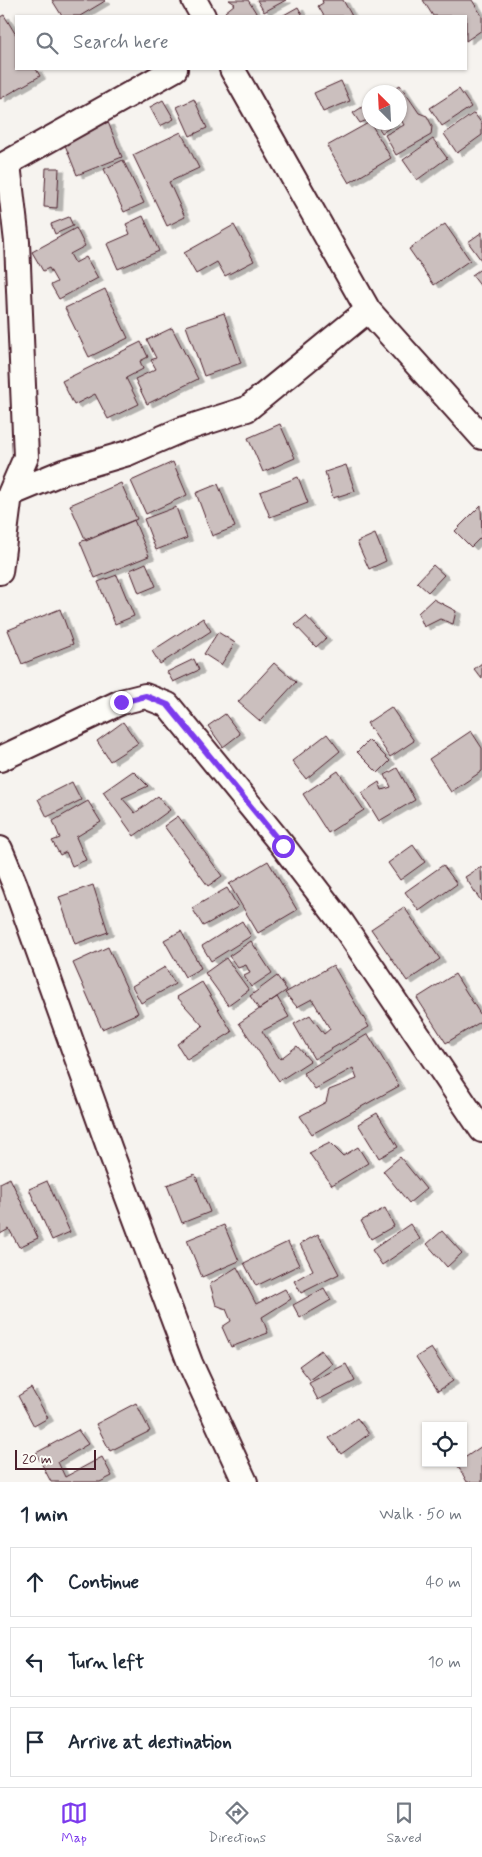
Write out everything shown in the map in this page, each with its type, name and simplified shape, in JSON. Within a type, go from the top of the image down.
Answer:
[{"type":"street","points":[[194,0],[202,15]]},
{"type":"street","points":[[0,572],[10,494],[26,457],[17,242],[4,166],[173,70]]},
{"type":"street","points":[[233,70],[368,310],[482,438]]},
{"type":"street","points":[[10,494],[63,472],[128,454],[182,430],[247,409],[368,310]]},
{"type":"street","points":[[0,760],[121,702],[146,696],[168,705],[283,846],[342,923],[482,1130]]},
{"type":"street","points":[[0,848],[110,1150],[190,1362],[245,1482]]},
{"type":"building","points":[[52,0],[105,1],[82,15],[61,15]]},
{"type":"building","points":[[229,0],[248,0],[257,15],[226,15],[225,12],[235,4]]},
{"type":"building","points":[[257,0],[286,0],[264,12]]},
{"type":"building","points":[[322,0],[343,0],[351,15],[323,15],[318,6],[323,3]]},
{"type":"building","points":[[423,0],[472,0],[482,16],[482,30],[467,40],[467,15],[432,15]]},
{"type":"building","points":[[298,7],[302,15],[284,15]]},
{"type":"building","points":[[4,15],[15,33],[15,70],[37,70],[40,76],[0,99],[0,17]]},
{"type":"building","points":[[341,81],[350,101],[323,112],[314,93]]},
{"type":"building","points":[[459,89],[471,107],[442,126],[430,108]]},
{"type":"building","points":[[407,95],[419,113],[427,116],[432,126],[431,135],[396,155],[385,135],[394,130],[407,130]]},
{"type":"building","points":[[194,99],[207,128],[190,136],[177,107]]},
{"type":"building","points":[[163,100],[174,119],[160,126],[150,107]]},
{"type":"building","points":[[362,107],[362,122],[360,123],[353,113]]},
{"type":"building","points":[[474,113],[482,124],[482,135],[457,153],[444,134]]},
{"type":"building","points":[[108,122],[122,157],[77,175],[63,140]]},
{"type":"building","points":[[362,126],[362,130],[375,130],[391,158],[349,183],[327,146]]},
{"type":"building","points":[[181,132],[199,168],[169,182],[185,217],[167,226],[133,155]]},
{"type":"building","points":[[433,139],[447,158],[417,180],[403,160]]},
{"type":"building","points":[[123,160],[144,203],[124,212],[104,169]]},
{"type":"building","points":[[46,168],[59,168],[57,208],[44,207]]},
{"type":"building","points":[[143,216],[159,251],[118,269],[107,244],[130,234],[126,224]]},
{"type":"building","points":[[69,217],[73,226],[55,234],[51,224]]},
{"type":"building","points":[[445,224],[470,260],[434,285],[409,249]]},
{"type":"building","points":[[234,225],[254,261],[225,276],[217,262],[196,274],[184,253]]},
{"type":"building","points":[[76,228],[85,246],[70,254],[75,263],[86,257],[98,278],[59,299],[51,285],[57,282],[49,268],[43,271],[32,252]]},
{"type":"building","points":[[482,232],[482,260],[481,260],[468,242]]},
{"type":"building","points":[[482,268],[482,288],[472,275]]},
{"type":"building","points":[[105,289],[128,338],[89,357],[65,308]]},
{"type":"building","points":[[224,313],[241,363],[204,376],[186,326]]},
{"type":"building","points":[[172,328],[198,379],[147,404],[135,379],[156,369],[151,360],[156,358],[147,340]]},
{"type":"building","points":[[141,342],[148,357],[140,361],[143,369],[126,378],[139,404],[108,419],[95,394],[74,405],[62,381]]},
{"type":"building","points":[[280,424],[295,458],[263,472],[248,438]]},
{"type":"building","points":[[173,462],[187,495],[146,514],[131,481]]},
{"type":"building","points":[[346,465],[355,491],[333,498],[325,472]]},
{"type":"building","points":[[298,477],[308,503],[270,517],[260,492]]},
{"type":"building","points":[[121,483],[137,519],[86,541],[70,505]]},
{"type":"building","points":[[218,484],[235,527],[212,536],[196,493]]},
{"type":"building","points":[[481,505],[482,536],[471,547],[455,531]]},
{"type":"building","points":[[176,507],[187,538],[156,550],[144,519]]},
{"type":"building","points":[[134,520],[149,556],[95,578],[80,542]]},
{"type":"building","points":[[375,534],[386,561],[369,569],[357,542]]},
{"type":"building","points":[[146,563],[156,586],[139,593],[130,570]]},
{"type":"building","points":[[433,565],[444,575],[428,592],[417,582]]},
{"type":"building","points":[[117,575],[134,616],[115,624],[98,582]]},
{"type":"building","points":[[433,599],[456,611],[453,624],[440,619],[424,627],[418,613]]},
{"type":"building","points":[[60,609],[73,644],[22,664],[8,630]]},
{"type":"building","points":[[306,616],[326,638],[316,647],[295,625]]},
{"type":"building","points":[[203,618],[211,631],[160,664],[152,651]]},
{"type":"building","points":[[218,632],[235,643],[221,665],[204,654]]},
{"type":"building","points":[[194,659],[199,670],[173,682],[167,672]]},
{"type":"building","points":[[274,663],[296,682],[260,721],[238,702]]},
{"type":"building","points":[[482,663],[482,679],[474,669]]},
{"type":"building","points":[[391,707],[414,741],[390,757],[367,723]]},
{"type":"building","points":[[225,714],[240,734],[223,747],[208,726]]},
{"type":"building","points":[[123,722],[138,743],[110,761],[97,741]]},
{"type":"building","points":[[471,731],[482,748],[482,771],[451,792],[429,759]]},
{"type":"building","points":[[327,734],[340,751],[306,779],[292,761]]},
{"type":"building","points":[[369,740],[390,761],[378,773],[357,752]]},
{"type":"building","points":[[397,768],[415,800],[379,821],[362,793],[379,782],[382,790],[391,787],[385,775]]},
{"type":"building","points":[[133,771],[148,786],[122,798],[135,813],[158,796],[170,810],[134,836],[103,792]]},
{"type":"building","points":[[338,771],[364,810],[328,833],[303,794]]},
{"type":"building","points":[[72,782],[81,800],[47,817],[38,799]]},
{"type":"building","points":[[88,801],[101,822],[76,837],[86,860],[72,866],[66,852],[60,855],[52,841],[60,838],[53,821]]},
{"type":"building","points":[[178,816],[222,876],[208,886],[164,826]]},
{"type":"building","points":[[413,845],[425,862],[400,880],[388,863]]},
{"type":"building","points":[[268,861],[297,910],[258,933],[229,884]]},
{"type":"building","points":[[443,865],[457,884],[419,911],[405,892]]},
{"type":"building","points":[[481,867],[482,900],[481,901],[465,877]]},
{"type":"building","points":[[93,885],[108,932],[75,944],[59,897]]},
{"type":"building","points":[[227,888],[238,907],[203,926],[192,908]]},
{"type":"building","points":[[404,907],[440,959],[407,981],[371,929]]},
{"type":"building","points":[[242,921],[251,936],[211,961],[202,946]]},
{"type":"building","points":[[181,931],[201,968],[185,977],[164,940]]},
{"type":"building","points":[[251,941],[272,973],[251,987],[244,976],[250,973],[246,965],[238,968],[229,956]]},
{"type":"building","points":[[108,947],[138,1013],[102,1029],[73,963]]},
{"type":"building","points":[[226,958],[249,990],[228,1005],[205,973]]},
{"type":"building","points":[[333,965],[369,1027],[314,1059],[294,1024],[310,1015],[324,1034],[330,1029],[312,999],[297,1007],[285,993]]},
{"type":"building","points":[[165,967],[175,984],[141,1003],[132,986]]},
{"type":"building","points":[[455,974],[482,1017],[482,1021],[446,1043],[417,998]]},
{"type":"building","points":[[277,976],[287,990],[259,1009],[250,996]]},
{"type":"building","points":[[202,982],[232,1032],[187,1060],[177,1044],[203,1026],[177,997]]},
{"type":"building","points":[[277,997],[289,1017],[262,1031],[280,1059],[297,1046],[310,1061],[279,1081],[239,1023]]},
{"type":"building","points":[[368,1034],[399,1086],[312,1134],[300,1116],[326,1102],[329,1090],[357,1079],[353,1068],[315,1089],[303,1073]]},
{"type":"building","points":[[377,1113],[398,1147],[379,1158],[358,1124]]},
{"type":"building","points":[[330,1143],[343,1156],[358,1147],[368,1163],[332,1185],[309,1153]]},
{"type":"building","points":[[400,1157],[426,1189],[409,1203],[383,1171]]},
{"type":"building","points":[[195,1174],[210,1212],[182,1223],[167,1185]]},
{"type":"building","points":[[10,1178],[38,1238],[19,1247],[9,1229],[0,1234],[0,1183]]},
{"type":"building","points":[[47,1181],[70,1232],[52,1240],[29,1189]]},
{"type":"building","points":[[385,1208],[394,1226],[371,1239],[361,1221]]},
{"type":"building","points":[[410,1224],[420,1239],[382,1265],[372,1250]]},
{"type":"building","points":[[224,1225],[239,1261],[202,1277],[187,1240]]},
{"type":"building","points":[[442,1231],[462,1253],[447,1267],[427,1244]]},
{"type":"building","points":[[318,1234],[339,1274],[301,1293],[294,1281],[313,1270],[300,1244]]},
{"type":"building","points":[[288,1242],[299,1265],[256,1286],[244,1263]]},
{"type":"building","points":[[237,1267],[256,1304],[285,1289],[291,1299],[262,1317],[268,1333],[231,1347],[222,1327],[231,1321],[226,1309],[216,1305],[210,1284]]},
{"type":"building","points":[[324,1288],[331,1300],[300,1318],[293,1305]]},
{"type":"building","points":[[431,1348],[453,1381],[438,1391],[416,1357]]},
{"type":"building","points":[[321,1350],[332,1364],[310,1380],[299,1366]]},
{"type":"building","points":[[346,1364],[355,1381],[318,1400],[309,1383]]},
{"type":"building","points":[[31,1388],[48,1418],[34,1426],[18,1396]]},
{"type":"building","points":[[136,1403],[150,1431],[110,1451],[96,1424]]},
{"type":"building","points":[[357,1418],[369,1434],[341,1454],[329,1438]]},
{"type":"building","points":[[78,1430],[88,1444],[58,1462],[65,1477],[102,1457],[112,1476],[100,1482],[51,1482],[36,1453]]},
{"type":"building","points":[[482,1446],[482,1482],[467,1482],[459,1467],[467,1467],[467,1456]]},
{"type":"route","points":[[121,702],[146,696],[168,705],[283,846]]}]
